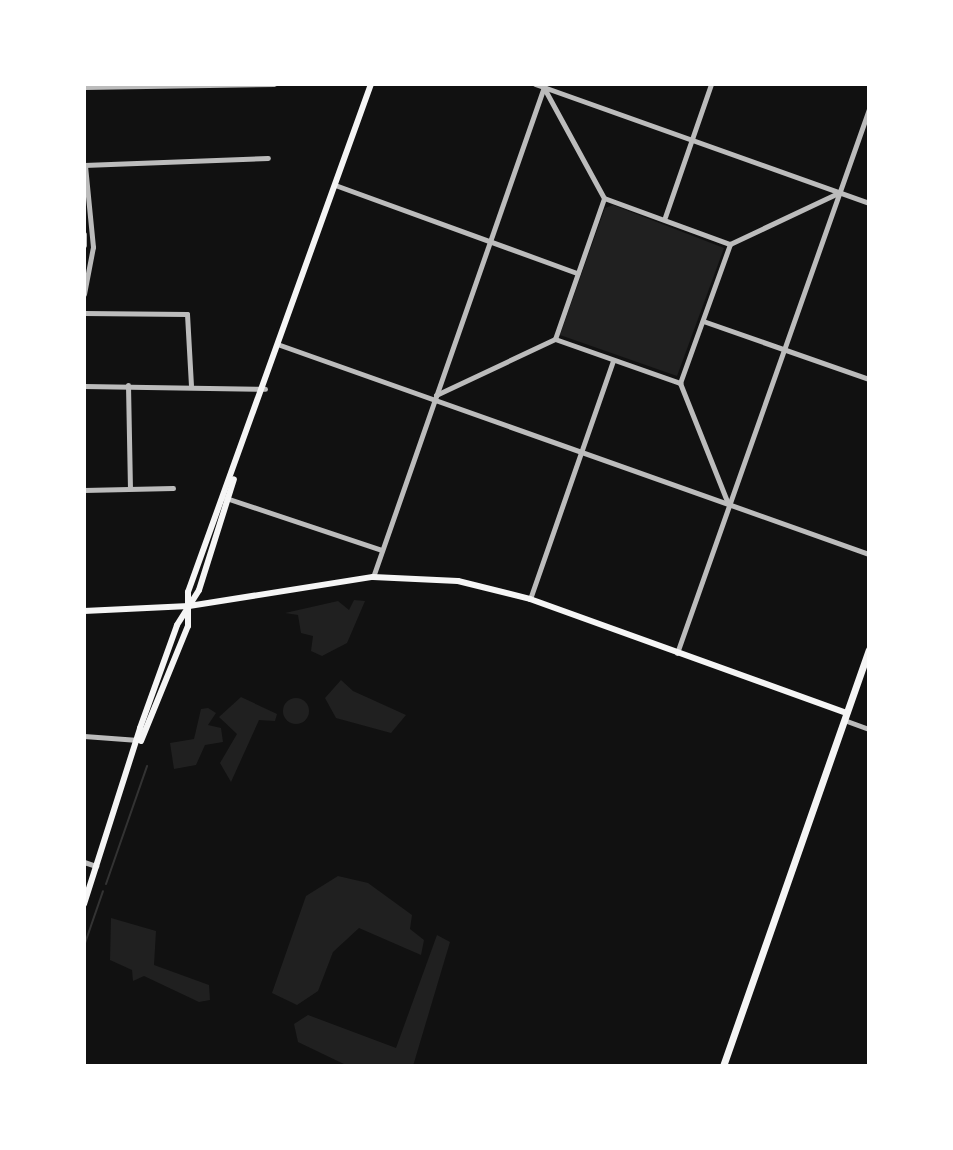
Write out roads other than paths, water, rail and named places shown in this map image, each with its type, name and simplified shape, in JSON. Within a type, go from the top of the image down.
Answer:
[{"type":"main road","points":[[84,904],[189,606],[231,500],[236,472],[371,84]]},
{"type":"main road","points":[[189,606],[222,497],[236,472]]},
{"type":"main road","points":[[84,611],[189,606],[373,577],[458,581],[530,599],[845,717]]},
{"type":"main road","points":[[723,1066],[869,650]]},
{"type":"street","points":[[84,87],[273,84]]},
{"type":"street","points":[[535,84],[869,203]]},
{"type":"street","points":[[665,217],[711,84]]},
{"type":"street","points":[[545,86],[604,198],[665,217],[730,244]]},
{"type":"street","points":[[373,577],[545,86]]},
{"type":"street","points":[[677,653],[727,502],[869,109]]},
{"type":"street","points":[[84,294],[93,247],[84,164],[268,158]]},
{"type":"street","points":[[335,185],[577,273]]},
{"type":"street","points":[[727,502],[680,383],[730,244],[839,192]]},
{"type":"street","points":[[435,396],[555,339],[604,198]]},
{"type":"street","points":[[84,234],[84,245]]},
{"type":"street","points":[[84,313],[187,314],[191,385]]},
{"type":"street","points":[[703,321],[869,379]]},
{"type":"street","points":[[555,339],[680,383]]},
{"type":"street","points":[[280,345],[435,396],[869,554]]},
{"type":"street","points":[[530,599],[613,361]]},
{"type":"street","points":[[128,385],[130,488]]},
{"type":"street","points":[[84,386],[191,385],[265,389]]},
{"type":"street","points":[[84,490],[173,488]]},
{"type":"street","points":[[222,497],[381,550]]},
{"type":"street","points":[[845,717],[869,729]]},
{"type":"street","points":[[84,736],[141,741]]},
{"type":"street","points":[[84,862],[97,866]]},
{"type":"waterway","points":[[106,884],[147,766]]},
{"type":"waterway","points":[[84,946],[103,891]]}]
